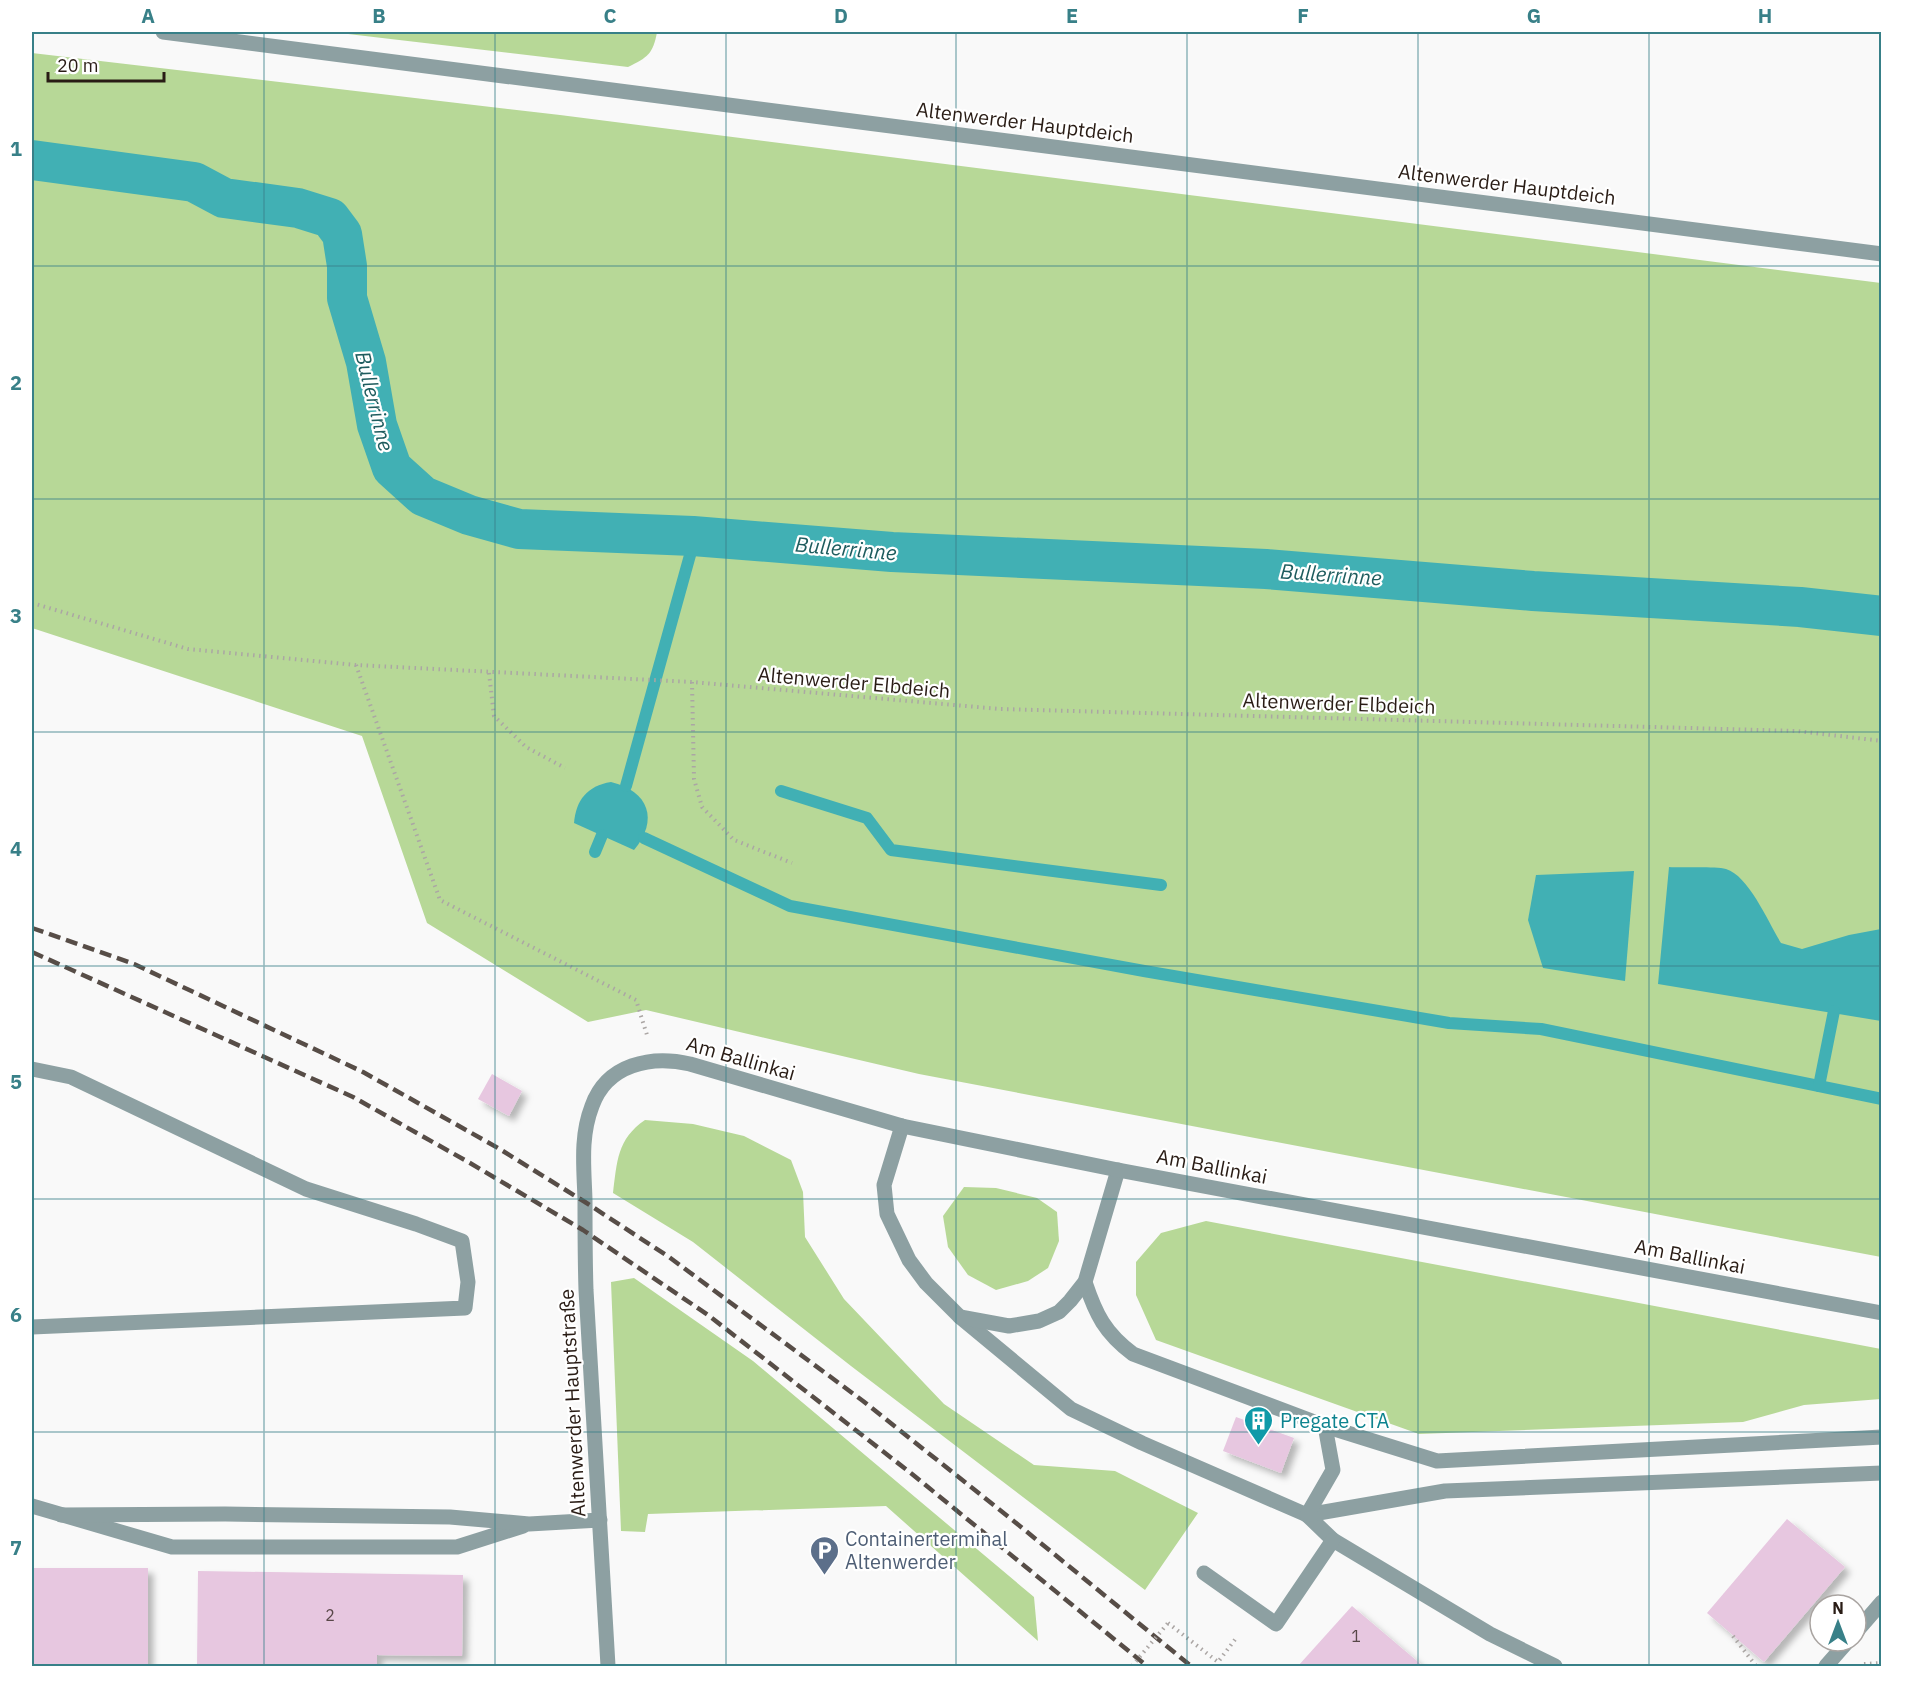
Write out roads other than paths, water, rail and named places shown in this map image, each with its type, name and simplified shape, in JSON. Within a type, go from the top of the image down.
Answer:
[{"type":"street","name":"Altenwerder Hauptdeich","points":[[163,32],[1881,254]]},
{"type":"street","name":"Am Ballinkai","points":[[583,1138],[592,1105],[600,1090],[612,1076],[625,1068],[655,1060],[673,1060],[902,1126],[1118,1170],[1881,1313]]},
{"type":"street","points":[[32,1069],[71,1077],[306,1189],[462,1241],[468,1282],[465,1308],[32,1327]]},
{"type":"street","points":[[902,1126],[884,1185],[887,1214],[909,1260],[926,1282],[960,1317],[1071,1409],[1142,1443],[1307,1515],[1333,1540],[1490,1634],[1555,1666]]},
{"type":"street","name":"Altenwerder Hauptstraße","points":[[583,1138],[584,1230],[608,1666]]},
{"type":"street","points":[[960,1317],[1009,1326],[1039,1321],[1059,1312],[1085,1282],[1118,1170]]},
{"type":"street","points":[[1085,1282],[1101,1320],[1115,1340],[1134,1354],[1325,1426],[1437,1461],[1881,1437]]},
{"type":"street","points":[[1307,1515],[1333,1470],[1325,1426]]},
{"type":"street","points":[[1307,1515],[1445,1491],[1881,1473]]},
{"type":"street","points":[[32,1506],[172,1547],[457,1547],[529,1524]]},
{"type":"street","points":[[61,1515],[235,1514],[450,1517],[529,1524],[600,1520]]},
{"type":"street","points":[[1204,1573],[1276,1624],[1333,1540]]},
{"type":"street","points":[[1868,1618],[1881,1602]]},
{"type":"street","points":[[1826,1666],[1837,1653]]},
{"type":"water","points":[[611,782],[634,792],[646,808],[648,818],[646,828],[634,850],[574,823],[577,807],[584,795],[595,787]]},
{"type":"water","points":[[1669,867],[1721,868],[1734,873],[1750,890],[1781,943],[1802,949],[1849,935],[1881,929],[1881,1021],[1658,984]]},
{"type":"water","points":[[1634,871],[1625,981],[1543,968],[1528,920],[1536,875]]},
{"type":"waterway","name":"Bullerrinne","points":[[32,160],[194,182],[224,198],[298,208],[330,218],[342,234],[347,266],[347,298],[366,362],[377,425],[392,468],[423,496],[469,515],[519,529],[693,536],[892,552],[1266,569],[1533,591],[1800,607],[1882,616]]},
{"type":"waterway","points":[[626,786],[692,548],[693,536]]},
{"type":"waterway","points":[[781,791],[867,818],[891,850],[1161,885]]},
{"type":"waterway","points":[[595,852],[602,835]]},
{"type":"waterway","points":[[644,838],[790,906],[1144,971],[1449,1023],[1541,1029],[1882,1099]]},
{"type":"waterway","points":[[1819,1086],[1834,1011]]},
{"type":"railway","points":[[32,928],[134,964],[363,1072],[498,1148],[585,1202],[669,1257],[863,1401],[1191,1666]]},
{"type":"railway","points":[[32,952],[353,1097],[583,1230],[708,1315],[912,1474],[1147,1666]]},
{"type":"place","name":"Pregate CTA","points":[[1259,1446]]},
{"type":"place","name":"Containerterminal Altenwerder","points":[[824,1576]]}]
